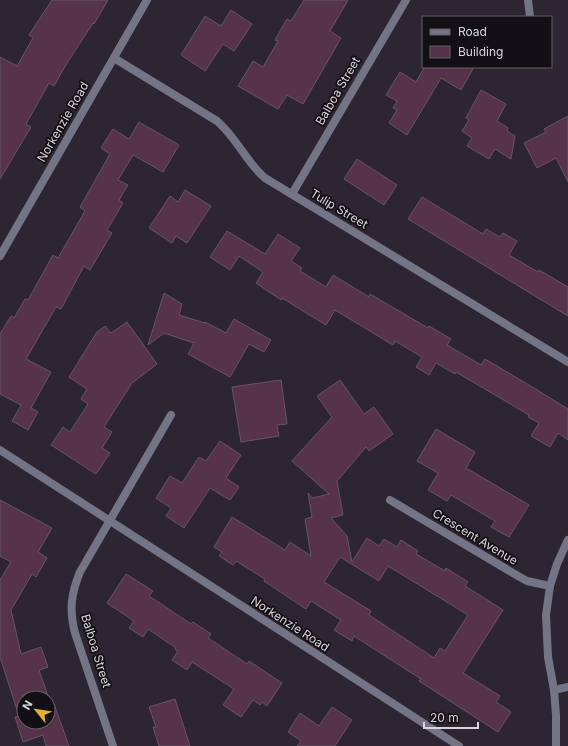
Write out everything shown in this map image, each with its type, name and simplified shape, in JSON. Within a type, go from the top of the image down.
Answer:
[{"type":"street","name":"Norkenzie Road","points":[[0,256],[147,0]]},
{"type":"street","name":"Balboa Street","points":[[292,194],[406,0]]},
{"type":"street","points":[[528,0],[530,16]]},
{"type":"street","name":"Tulip Street","points":[[114,58],[217,121],[227,129],[251,165],[265,178],[568,362]]},
{"type":"street","points":[[109,521],[171,415]]},
{"type":"street","name":"Norkenzie Road","points":[[0,450],[459,746]]},
{"type":"street","name":"Crescent Avenue","points":[[390,500],[527,581],[550,586]]},
{"type":"street","name":"Balboa Street","points":[[109,521],[80,572],[74,586],[71,601],[72,619],[75,633],[113,746]]},
{"type":"street","points":[[556,746],[556,715],[554,690],[546,640],[546,616],[550,586],[557,564],[568,540]]},
{"type":"street","points":[[554,690],[568,687]]},
{"type":"building","points":[[52,0],[108,0],[94,24],[93,23],[67,63],[54,86],[49,83],[26,124],[31,127],[0,179],[0,57],[17,66],[33,38],[29,35]]},
{"type":"building","points":[[304,0],[348,0],[330,31],[341,38],[303,104],[287,95],[278,109],[238,86],[253,61],[263,67],[278,41],[275,40],[287,19],[291,21]]},
{"type":"building","points":[[231,10],[252,24],[234,51],[223,44],[205,71],[181,55],[205,16],[221,26]]},
{"type":"building","points":[[424,68],[473,68],[461,90],[441,78],[407,135],[389,123],[397,110],[393,108],[397,101],[386,95],[400,72],[416,82]]},
{"type":"building","points":[[481,90],[506,104],[497,121],[508,128],[507,131],[515,136],[511,159],[495,149],[489,159],[467,146],[472,138],[462,131],[469,120],[466,118]]},
{"type":"building","points":[[568,116],[568,182],[556,158],[537,168],[524,143],[546,132],[544,129]]},
{"type":"building","points":[[139,122],[179,145],[163,172],[133,155],[118,180],[128,185],[119,200],[123,203],[107,230],[112,233],[90,270],[84,266],[61,309],[56,307],[26,359],[51,372],[31,408],[38,412],[28,430],[12,421],[21,405],[0,394],[0,334],[11,316],[14,318],[25,299],[28,300],[53,255],[58,258],[85,211],[80,207],[110,154],[101,148],[113,129],[129,139]]},
{"type":"building","points":[[357,159],[397,185],[384,205],[344,179]]},
{"type":"building","points":[[185,190],[211,206],[187,243],[176,236],[172,243],[149,228],[170,196],[178,202]]},
{"type":"building","points":[[422,197],[483,234],[486,229],[500,237],[503,233],[517,241],[509,255],[568,287],[568,316],[408,219]]},
{"type":"building","points":[[227,231],[265,254],[278,234],[300,248],[291,261],[302,268],[300,271],[326,287],[333,275],[369,297],[370,294],[428,328],[429,326],[451,339],[447,345],[481,365],[485,359],[534,388],[568,409],[568,440],[558,433],[550,447],[531,436],[539,423],[528,417],[529,415],[456,372],[455,374],[436,363],[429,375],[416,367],[422,357],[395,341],[393,345],[335,310],[326,325],[282,298],[281,300],[256,283],[263,272],[239,256],[230,270],[210,257]]},
{"type":"building","points":[[164,293],[182,304],[179,315],[205,322],[226,333],[234,319],[271,340],[264,352],[249,344],[230,377],[188,354],[194,343],[164,333],[148,345]]},
{"type":"building","points":[[127,322],[157,364],[132,383],[104,427],[112,432],[102,448],[110,453],[96,474],[51,445],[63,427],[70,432],[88,404],[81,399],[87,389],[69,377],[97,332],[105,326],[111,333]]},
{"type":"building","points":[[281,380],[287,424],[277,425],[279,436],[241,442],[232,387]]},
{"type":"building","points":[[340,380],[364,414],[374,407],[393,434],[369,451],[366,447],[337,481],[343,515],[331,518],[347,536],[352,562],[367,538],[379,546],[384,539],[397,547],[401,540],[418,551],[416,554],[445,571],[446,568],[468,582],[465,586],[503,610],[463,673],[500,696],[496,702],[511,712],[498,732],[419,681],[421,679],[354,636],[352,641],[334,630],[341,620],[311,601],[306,609],[264,581],[265,579],[236,561],[233,565],[219,556],[222,552],[214,547],[232,517],[285,550],[290,542],[311,556],[305,519],[312,517],[308,493],[312,498],[329,494],[292,461],[332,417],[317,396]],"holes":[[[340,557],[379,581],[388,566],[468,615],[445,651],[440,648],[434,658],[369,615],[371,611],[324,582]]]},
{"type":"building","points":[[436,429],[475,452],[466,468],[529,505],[509,537],[491,527],[495,521],[451,495],[447,501],[428,490],[438,473],[417,461]]},
{"type":"building","points":[[220,441],[241,455],[226,478],[239,487],[230,500],[210,488],[184,528],[166,516],[171,508],[156,498],[170,476],[182,483],[199,457],[206,461]]},
{"type":"building","points":[[0,500],[52,528],[38,552],[47,558],[36,577],[32,574],[11,610],[21,654],[41,647],[48,667],[39,670],[46,690],[16,690],[16,707],[0,657],[0,580],[11,562],[0,556]]},
{"type":"building","points":[[126,574],[153,591],[149,596],[191,624],[193,622],[211,634],[208,638],[247,664],[249,661],[282,683],[267,706],[262,702],[260,705],[253,700],[241,717],[223,705],[234,689],[192,662],[187,670],[172,660],[178,651],[175,649],[176,648],[148,629],[143,637],[129,628],[134,621],[107,603]]},
{"type":"building","points":[[175,699],[190,746],[159,746],[153,727],[156,727],[149,707]]},
{"type":"building","points":[[332,707],[352,720],[335,746],[297,746],[301,741],[288,732],[300,713],[319,726]]},
{"type":"building","points":[[56,710],[69,746],[46,746],[43,735],[23,742],[19,730],[56,730]]}]
